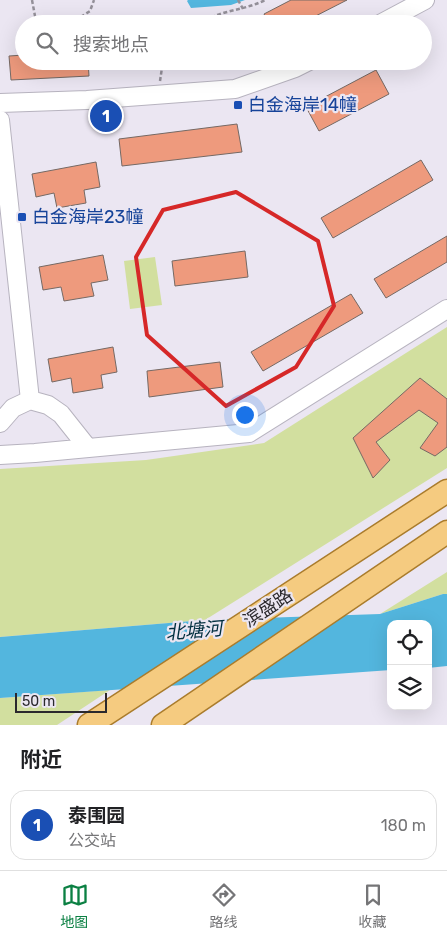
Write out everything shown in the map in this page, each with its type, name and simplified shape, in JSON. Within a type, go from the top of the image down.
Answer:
[{"type":"main road","name":"滨盛路","points":[[91,724],[447,491]]},
{"type":"main road","name":"滨盛路","points":[[170,720],[447,532]]},
{"type":"street","points":[[397,15],[426,0]]},
{"type":"street","points":[[0,103],[88,100],[234,90],[289,70]]},
{"type":"street","points":[[0,120],[30,400]]},
{"type":"street","points":[[0,455],[249,433],[447,309]]},
{"type":"street","points":[[0,423],[13,408],[30,400],[48,405],[61,414],[88,448]]},
{"type":"path","points":[[32,0],[35,15]]},
{"type":"path","points":[[84,15],[90,11],[94,0]]},
{"type":"path","points":[[238,0],[242,8]]},
{"type":"path","points":[[218,15],[256,5],[265,0]]},
{"type":"path","points":[[158,95],[162,70]]},
{"type":"highlighted area","points":[[236,192],[318,241],[334,306],[296,367],[226,406],[147,335],[136,257],[163,210]]},
{"type":"green space","points":[[155,257],[162,305],[130,309],[124,261]]},
{"type":"green space","points":[[447,327],[447,468],[205,620],[0,637],[0,469],[146,460],[264,443]]},
{"type":"green space","points":[[447,572],[447,594],[380,614]]},
{"type":"green space","points":[[110,690],[57,725],[0,725],[0,698]]},
{"type":"water","points":[[188,0],[245,0],[231,5],[191,8]]},
{"type":"water","name":"北塘河","points":[[447,594],[447,666],[432,668],[432,620],[387,620],[387,670],[0,698],[0,637],[205,620],[380,614]]},
{"type":"building","points":[[291,0],[347,0],[318,15],[264,14]]},
{"type":"building","points":[[9,56],[15,56],[15,70],[89,70],[89,76],[11,80]]},
{"type":"building","points":[[376,70],[389,94],[319,131],[306,107]]},
{"type":"building","points":[[237,124],[242,152],[122,166],[119,139]]},
{"type":"building","points":[[421,160],[433,180],[333,238],[321,218]]},
{"type":"building","points":[[96,162],[100,187],[84,190],[86,203],[57,208],[54,193],[36,197],[32,174]]},
{"type":"building","points":[[447,236],[447,262],[386,298],[374,279]]},
{"type":"building","points":[[245,251],[248,277],[175,286],[172,261]]},
{"type":"building","points":[[103,255],[108,280],[91,283],[94,296],[64,301],[61,287],[43,290],[39,267]]},
{"type":"building","points":[[351,294],[363,313],[263,371],[251,352]]},
{"type":"building","points":[[113,347],[117,372],[101,375],[103,388],[73,393],[71,378],[52,382],[48,359]]},
{"type":"building","points":[[220,362],[223,387],[149,397],[147,371]]},
{"type":"building","points":[[420,378],[447,399],[447,447],[435,456],[420,448],[438,423],[419,410],[376,442],[390,460],[373,478],[353,438]]},
{"type":"place","name":"白金海岸14幢","points":[[238,105]]},
{"type":"place","name":"泰围园","points":[[106,116]]},
{"type":"place","name":"白金海岸23幢","points":[[22,217]]}]
